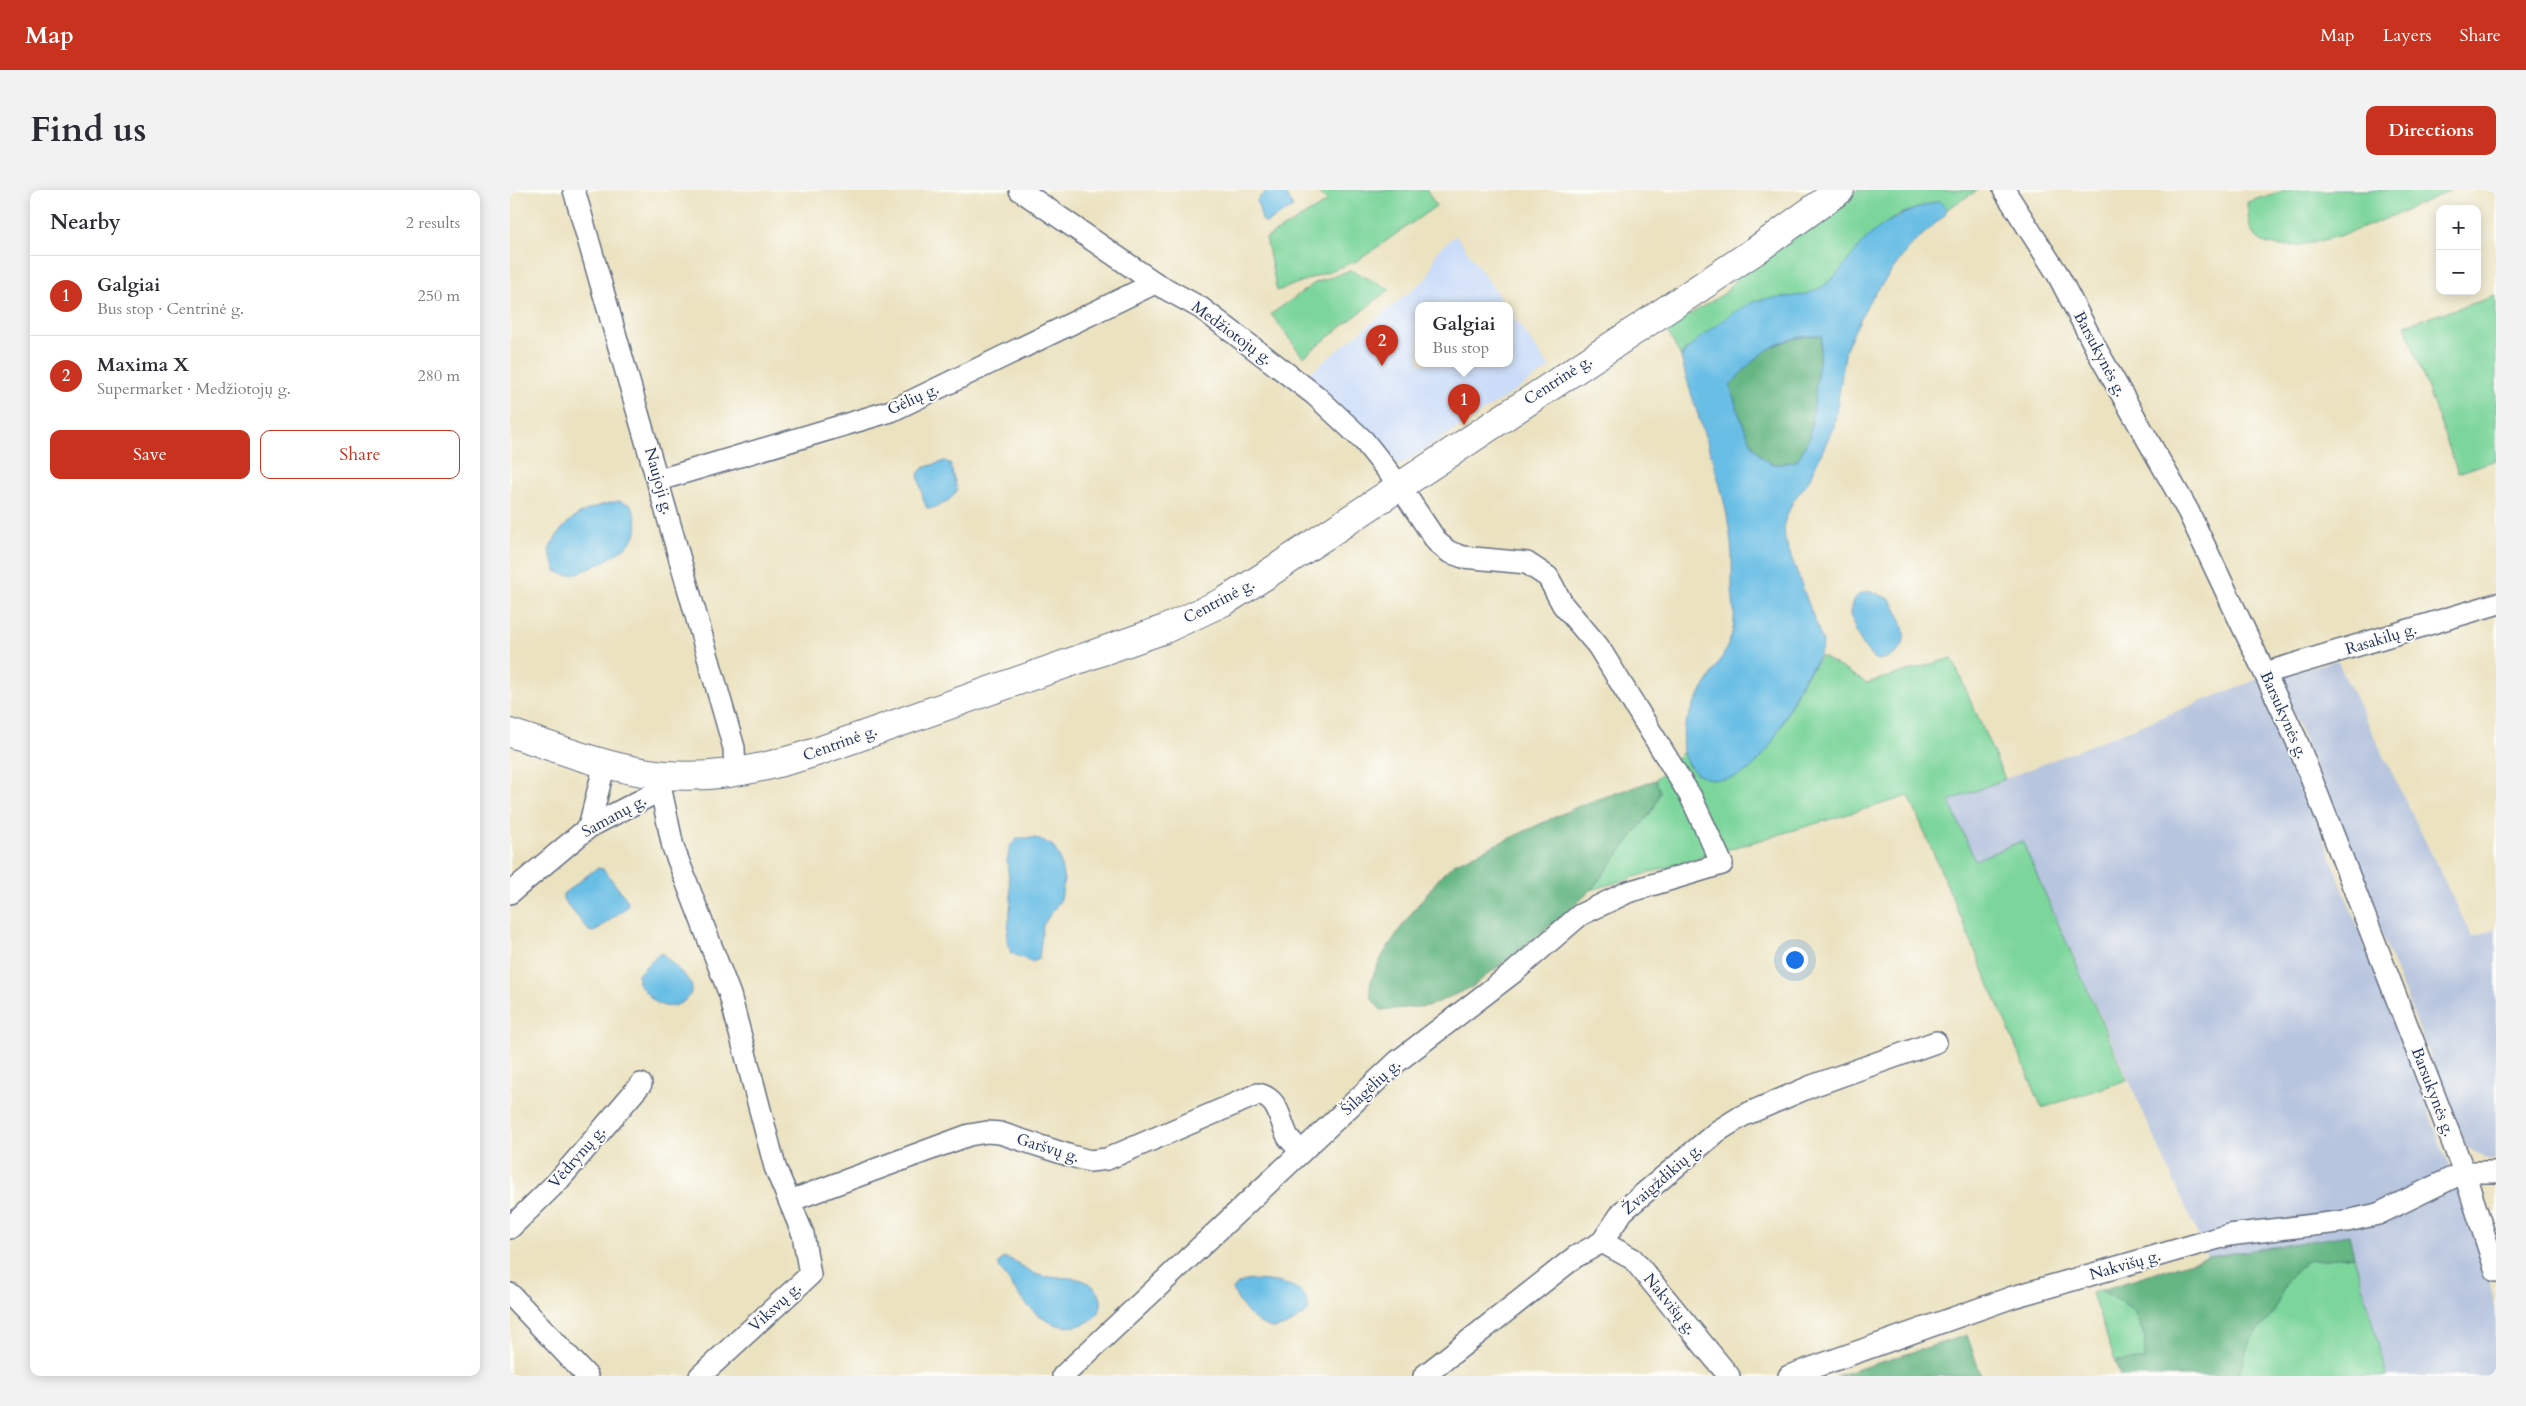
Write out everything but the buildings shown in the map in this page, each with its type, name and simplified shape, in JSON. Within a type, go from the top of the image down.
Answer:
[{"type":"main road","name":"Centrinė g.","points":[[510,733],[664,783],[735,773],[763,768],[816,752],[1119,646],[1196,616],[1263,577],[1399,485],[1755,251],[1840,190]]},
{"type":"street","name":"Naujoji g.","points":[[574,190],[659,480],[734,748],[735,773]]},
{"type":"street","name":"Medžiotojų g.","points":[[1020,190],[1155,283],[1201,308],[1315,396],[1364,441],[1399,485],[1437,542],[1448,552],[1463,557],[1527,563],[1548,577],[1563,605],[1598,646],[1690,797],[1722,864]]},
{"type":"street","name":"Barsukynės g.","points":[[2004,190],[2057,272],[2099,354],[2188,511],[2296,739],[2464,1172],[2496,1271]]},
{"type":"street","name":"Gėlių g.","points":[[659,480],[891,411],[1155,283]]},
{"type":"street","name":"Rasakilų g.","points":[[2265,673],[2496,604]]},
{"type":"street","points":[[589,827],[605,763]]},
{"type":"street","name":"Samanų g.","points":[[510,893],[589,827],[664,783]]},
{"type":"street","name":"Viksvų g.","points":[[664,783],[673,848],[730,995],[776,1167],[803,1234],[810,1275],[700,1376]]},
{"type":"street","name":"Šilagėlių g.","points":[[1063,1376],[1398,1061],[1514,972],[1580,915],[1628,892],[1722,864]]},
{"type":"street","name":"Žvaigždikių g.","points":[[1424,1376],[1575,1257],[1602,1242],[1623,1211],[1718,1131],[1742,1116],[1812,1086],[1936,1042]]},
{"type":"street","name":"Vėdrynų g.","points":[[510,1228],[559,1180],[641,1084]]},
{"type":"street","name":"Garšvų g.","points":[[790,1201],[969,1135],[987,1132],[1000,1134],[1090,1161],[1106,1159],[1258,1094],[1266,1096],[1274,1102],[1289,1137],[1301,1152]]},
{"type":"street","points":[[2464,1172],[2496,1172]]},
{"type":"street","name":"Nakvišų g.","points":[[1790,1376],[2013,1297],[2229,1235],[2347,1221],[2378,1214],[2464,1172]]},
{"type":"street","name":"Nakvišų g.","points":[[1602,1242],[1633,1259],[1729,1376]]},
{"type":"street","points":[[510,1294],[586,1376]]},
{"type":"shaded area","points":[[1456,235],[1503,302],[1415,302],[1415,367],[1513,367],[1513,316],[1550,368],[1400,465],[1306,376],[1428,277],[1437,251]]},
{"type":"shaded area","points":[[2337,660],[2472,937],[2496,928],[2496,1160],[2488,1159],[2466,1147],[2279,676]]},
{"type":"shaded area","points":[[2261,678],[2417,1080],[2488,1274],[2496,1312],[2496,1376],[2387,1376],[2349,1235],[2208,1257],[2022,842],[1975,860],[1949,801]]},
{"type":"green space","points":[[1316,190],[1427,190],[1436,206],[1359,260],[1277,291],[1266,238],[1327,202]]},
{"type":"green space","points":[[1857,190],[1978,190],[1947,209],[1939,201],[1898,215],[1868,237],[1838,275],[1823,287],[1804,296],[1783,297],[1685,350],[1681,357],[1666,329],[1725,293],[1739,274]]},
{"type":"green space","points":[[2285,190],[2451,190],[2353,231],[2324,240],[2296,245],[2274,245],[2254,235],[2249,222],[2247,202]]},
{"type":"green space","points":[[1351,270],[1390,289],[1303,357],[1271,314],[1315,283]]},
{"type":"green space","points":[[2496,296],[2496,460],[2458,473],[2405,325]]},
{"type":"green space","points":[[1822,335],[1810,437],[1797,461],[1774,464],[1758,453],[1752,443],[1740,418],[1730,386],[1749,364],[1769,349],[1792,339]]},
{"type":"green space","points":[[1821,656],[1867,683],[1952,658],[2005,779],[1949,801],[1975,860],[2022,841],[2127,1080],[2042,1108],[1909,796],[1591,890],[1654,808],[1660,792],[1655,780],[1683,752],[1689,767],[1780,728],[1801,684]]},
{"type":"green space","points":[[1655,780],[1660,791],[1654,808],[1591,890],[1569,911],[1472,987],[1429,1006],[1381,1010],[1375,1003],[1370,990],[1372,978],[1378,964],[1411,914],[1442,875],[1454,864],[1581,805]]},
{"type":"green space","points":[[2349,1235],[2354,1256],[2307,1261],[2287,1280],[2273,1314],[2250,1340],[2238,1376],[2120,1376],[2115,1361],[2144,1360],[2145,1337],[2133,1309],[2101,1290],[2208,1257]]},
{"type":"green space","points":[[2354,1256],[2387,1376],[2238,1376],[2250,1340],[2273,1314],[2287,1280],[2307,1261]]},
{"type":"green space","points":[[2101,1290],[2133,1309],[2145,1337],[2144,1360],[2115,1361],[2092,1293]]},
{"type":"green space","points":[[1967,1335],[1981,1375],[1978,1376],[1836,1376]]},
{"type":"water","points":[[1267,190],[1284,190],[1293,207],[1266,223],[1262,220],[1257,200]]},
{"type":"water","points":[[1939,201],[1947,209],[1945,215],[1910,246],[1868,303],[1846,348],[1834,426],[1808,482],[1793,501],[1784,523],[1785,540],[1823,643],[1819,655],[1800,685],[1767,750],[1755,764],[1742,774],[1726,779],[1703,777],[1695,772],[1686,760],[1683,752],[1683,735],[1687,719],[1730,639],[1734,623],[1732,554],[1723,496],[1681,357],[1686,350],[1705,334],[1748,304],[1765,299],[1806,294],[1822,287],[1835,276],[1862,243],[1884,224],[1911,211]],"holes":[[[1822,336],[1810,437],[1797,461],[1783,464],[1774,464],[1766,461],[1758,453],[1746,431],[1730,386],[1759,356],[1781,343],[1794,338]]]},
{"type":"water","points":[[944,461],[950,463],[957,490],[944,503],[927,508],[918,474],[923,468]]},
{"type":"water","points":[[619,501],[631,505],[635,516],[637,523],[636,531],[631,541],[615,555],[594,567],[566,575],[556,571],[549,550],[562,529],[586,511]]},
{"type":"water","points":[[1870,591],[1890,599],[1900,618],[1904,636],[1903,645],[1898,652],[1890,657],[1877,660],[1871,656],[1860,640],[1852,621],[1852,603],[1856,597]]},
{"type":"water","points":[[1018,838],[1035,838],[1052,845],[1059,856],[1064,880],[1061,899],[1043,925],[1039,959],[1032,962],[1011,953],[1007,941],[1011,900],[1007,861],[1010,846]]},
{"type":"water","points":[[597,868],[603,869],[628,901],[627,907],[594,932],[589,931],[563,899],[563,894]]},
{"type":"water","points":[[658,954],[663,954],[689,980],[692,987],[690,995],[674,1006],[662,1005],[656,1002],[638,983],[638,974]]},
{"type":"water","points":[[1004,1258],[1038,1275],[1078,1279],[1090,1284],[1099,1293],[1101,1303],[1098,1312],[1091,1320],[1081,1325],[1053,1324],[1032,1310],[1012,1286],[999,1267],[999,1262]]},
{"type":"water","points":[[1244,1281],[1280,1283],[1297,1289],[1303,1294],[1307,1302],[1308,1311],[1296,1320],[1281,1327],[1272,1328],[1260,1323],[1243,1308],[1233,1290]]},
{"type":"place","name":"Maxima X","points":[[1382,366]]},
{"type":"place","name":"Galgiai","points":[[1464,425]]}]
